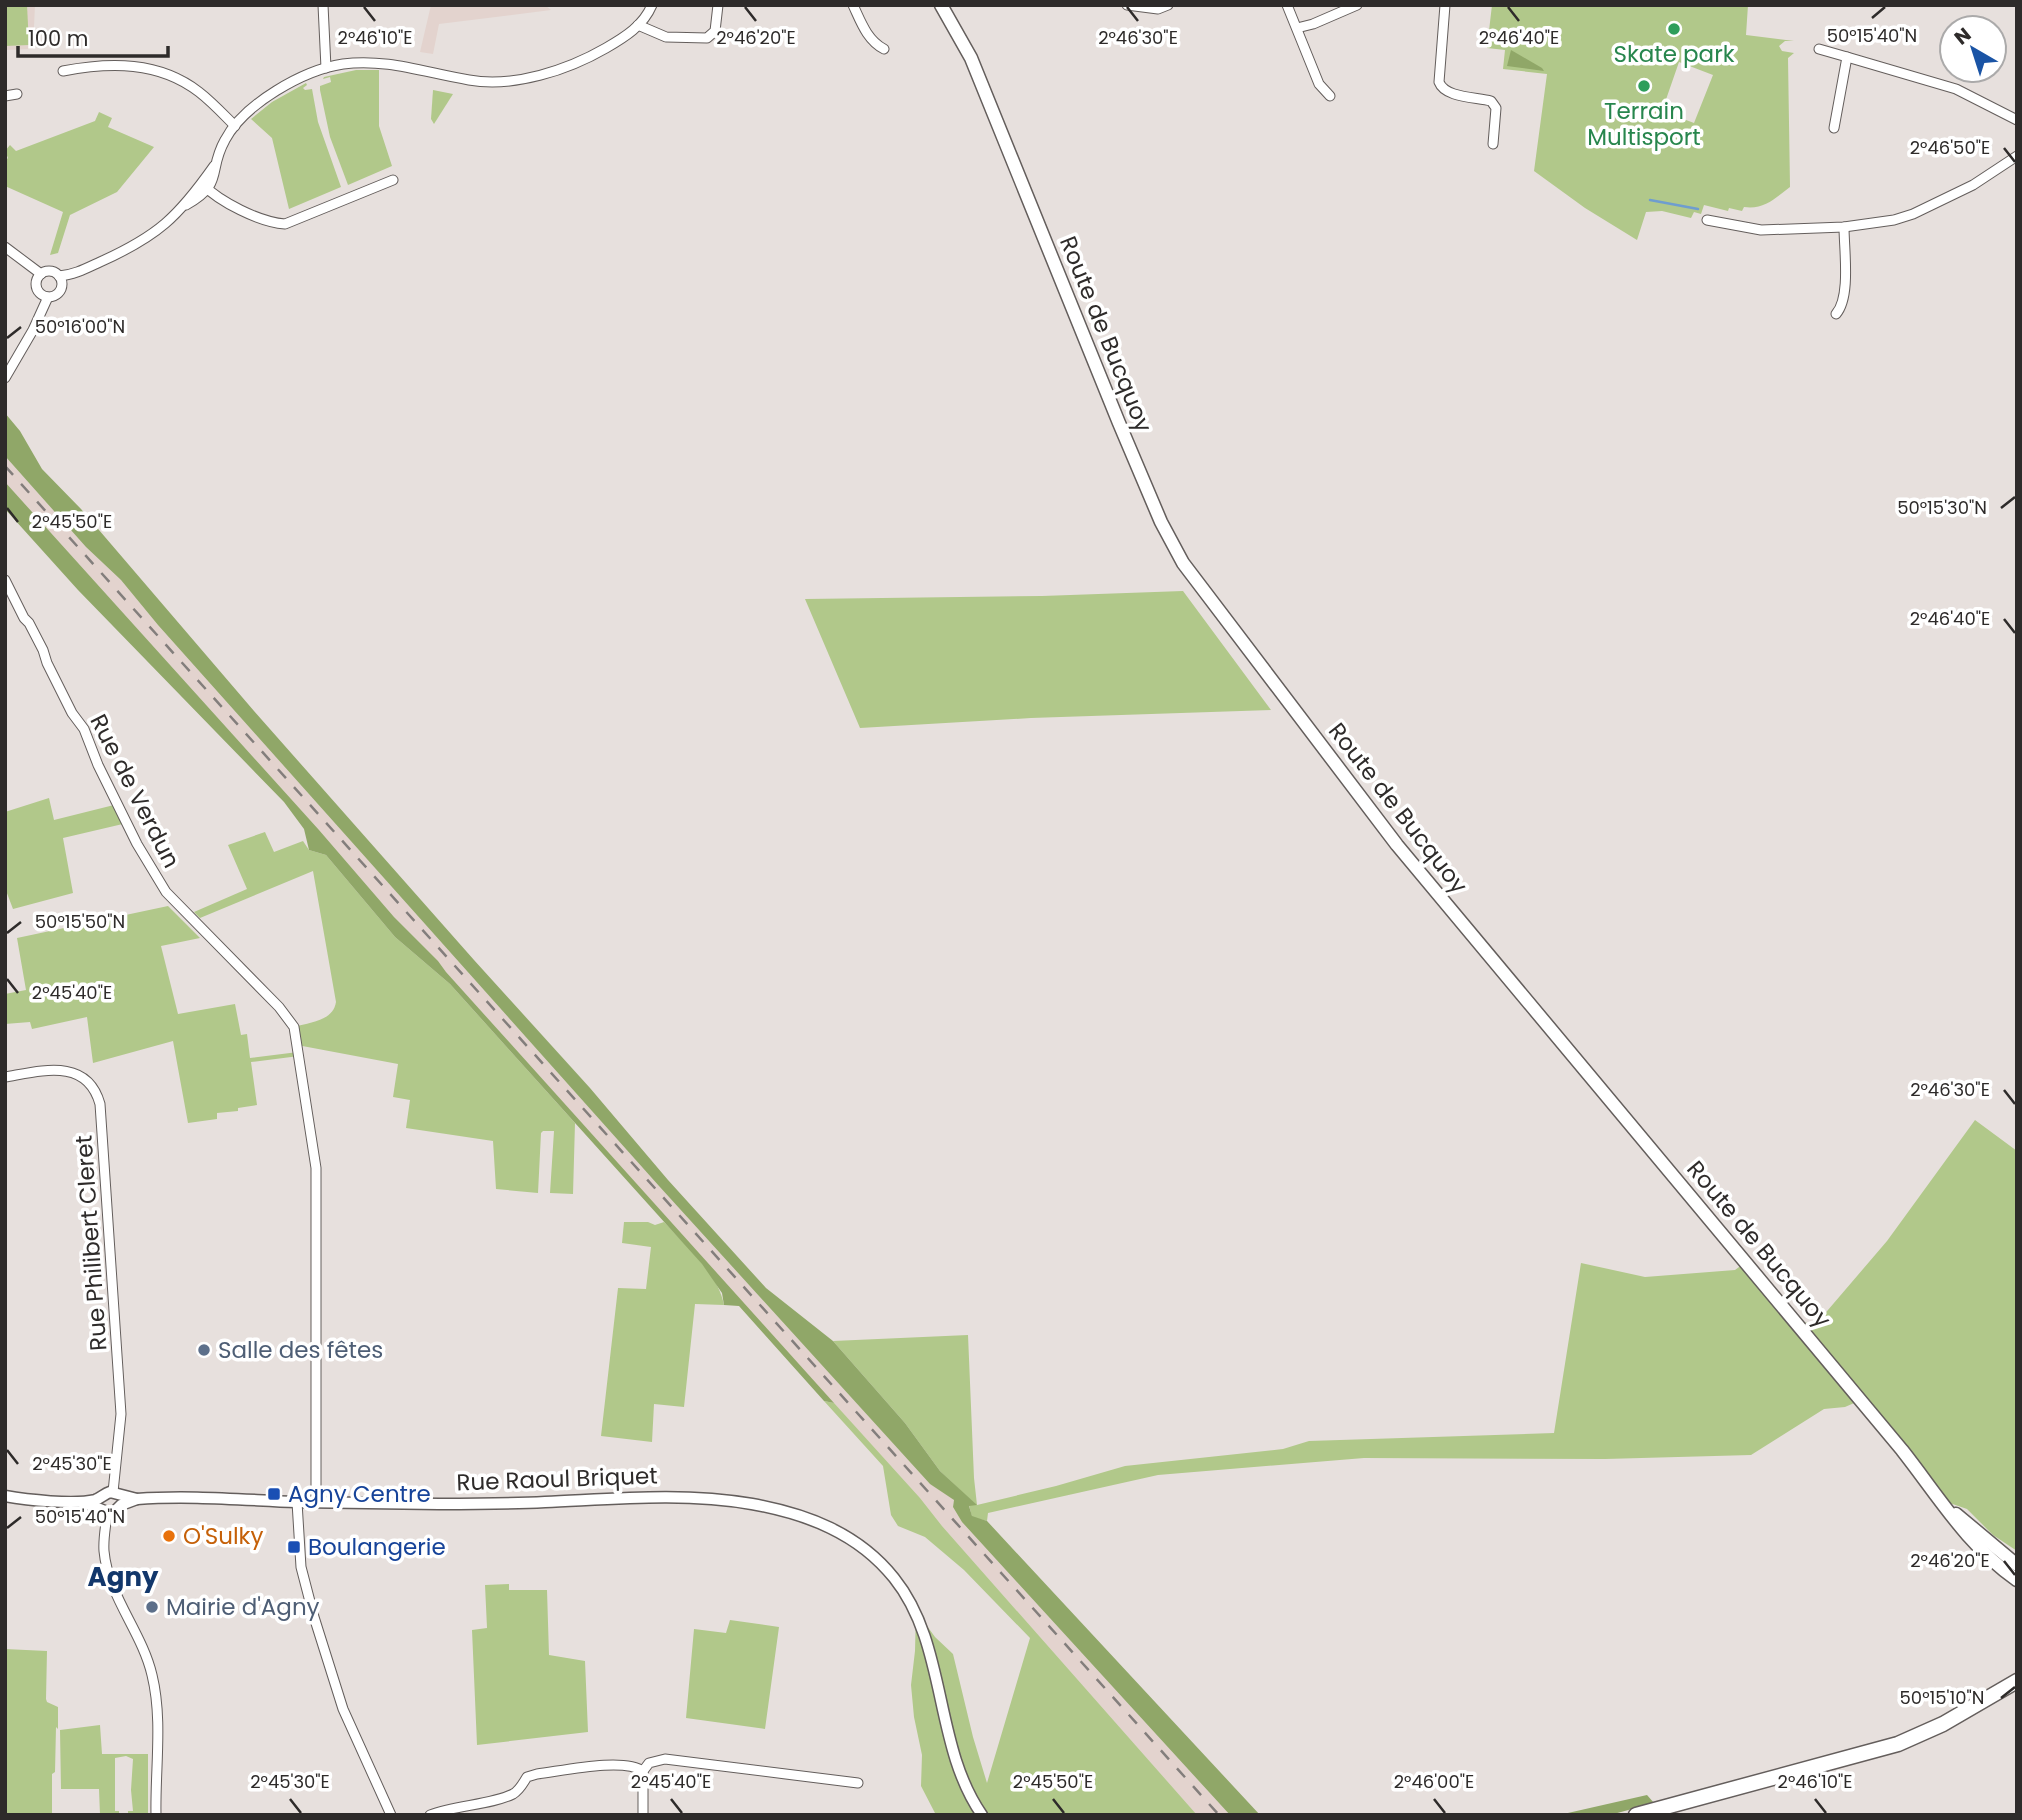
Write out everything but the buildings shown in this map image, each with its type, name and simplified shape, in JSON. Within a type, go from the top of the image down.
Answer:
[{"type":"main road","name":"Route de Bucquoy","points":[[941,5],[968,51],[1119,423],[1161,522],[1183,563],[1398,845],[1869,1409],[1941,1500]]},
{"type":"main road","points":[[1941,1500],[2017,1565]]},
{"type":"main road","points":[[1941,1500],[1970,1541],[2017,1580]]},
{"type":"main road","points":[[1983,1700],[2017,1670]]},
{"type":"main road","points":[[1636,1815],[1898,1744],[1943,1724],[2017,1681]]},
{"type":"street","points":[[323,5],[326,68]]},
{"type":"street","points":[[59,276],[85,269],[140,243],[159,230],[207,187],[224,141],[235,126],[284,86],[326,68],[368,62],[424,70],[472,81],[518,79],[550,72],[588,58],[629,34],[648,15],[652,5]]},
{"type":"street","points":[[638,25],[666,37],[707,38],[715,31],[718,5]]},
{"type":"street","points":[[853,5],[869,37],[884,49]]},
{"type":"street","points":[[1128,5],[1158,9],[1168,5]]},
{"type":"street","points":[[1287,5],[1319,84],[1330,96]]},
{"type":"street","points":[[1297,28],[1357,5]]},
{"type":"street","points":[[1445,5],[1438,82],[1440,88],[1449,93],[1491,101],[1496,108],[1493,144]]},
{"type":"street","points":[[1819,49],[1956,89],[2017,120]]},
{"type":"street","points":[[1834,128],[1847,57]]},
{"type":"street","points":[[63,71],[112,65],[142,66],[158,70],[199,92],[235,126]]},
{"type":"street","points":[[5,96],[16,94]]},
{"type":"street","points":[[1707,220],[1760,230],[1844,227],[1894,220],[1913,214],[1973,185],[2017,156]]},
{"type":"street","points":[[207,187],[224,199],[271,223],[285,225],[393,180]]},
{"type":"street","points":[[1836,314],[1843,307],[1845,295],[1844,227]]},
{"type":"street","points":[[5,247],[41,274]]},
{"type":"street","points":[[50,271],[59,276],[62,282],[54,296],[48,297],[37,289],[37,279],[41,274],[50,271]]},
{"type":"street","points":[[5,378],[33,330],[48,297]]},
{"type":"street","name":"Rue de Verdun","points":[[5,580],[43,650],[72,713],[84,729],[98,765],[154,874],[166,892],[279,1007],[294,1027],[316,1168],[316,1502]]},
{"type":"street","name":"Rue Philibert Cleret","points":[[5,1077],[54,1070],[69,1071],[93,1085],[100,1104],[121,1414],[118,1498]]},
{"type":"street","points":[[5,1496],[81,1502],[103,1506],[116,1512],[118,1498],[106,1493],[103,1506],[104,1552],[110,1578],[147,1655],[153,1678],[157,1734],[156,1815]]},
{"type":"street","name":"Rue Raoul Briquet","points":[[118,1498],[488,1504],[673,1496],[752,1504],[818,1521],[853,1540],[895,1579],[925,1640],[968,1791],[982,1815]]},
{"type":"street","points":[[297,1502],[301,1567],[314,1618],[343,1709],[391,1815]]},
{"type":"street","points":[[643,1815],[643,1771],[649,1763],[665,1759],[858,1783]]},
{"type":"street","points":[[430,1815],[455,1806],[496,1800],[514,1794],[527,1776],[619,1765],[636,1766],[643,1771]]},
{"type":"shaded area","points":[[5,5],[35,5],[33,49],[5,50]]},
{"type":"shaded area","points":[[431,5],[545,5],[551,10],[439,24],[433,54],[420,52]]},
{"type":"shaded area","points":[[5,456],[86,547],[121,580],[158,625],[659,1186],[930,1484],[949,1494],[962,1522],[1230,1815],[1197,1815],[920,1498],[5,482]]},
{"type":"green space","points":[[5,5],[27,5],[29,45],[5,46]]},
{"type":"green space","points":[[1492,5],[1748,5],[1746,35],[1794,41],[1785,41],[1779,46],[1782,51],[1794,53],[1788,58],[1790,187],[1769,202],[1758,207],[1744,207],[1742,211],[1729,208],[1728,211],[1704,205],[1701,214],[1694,212],[1691,218],[1662,211],[1646,212],[1637,240],[1585,208],[1534,171],[1547,74],[1503,69],[1505,50],[1487,48]],"holes":[[[1679,62],[1713,75],[1694,123],[1662,111]]]},
{"type":"green space","points":[[1511,50],[1542,68],[1544,71],[1507,66]]},
{"type":"green space","points":[[356,70],[379,70],[379,126],[392,166],[348,185],[330,137],[320,86],[331,82],[330,77],[323,79],[324,77]]},
{"type":"green space","points":[[306,83],[303,88],[312,89],[318,122],[341,187],[289,209],[272,138],[251,119],[272,102]]},
{"type":"green space","points":[[433,90],[453,94],[434,124],[431,119]]},
{"type":"green space","points":[[99,112],[112,118],[108,127],[154,147],[117,192],[70,215],[58,253],[50,255],[63,212],[5,186],[5,161],[8,158],[5,151],[10,145],[16,151],[95,121]]},
{"type":"green space","points":[[5,413],[20,431],[42,469],[81,509],[254,711],[590,1088],[668,1180],[766,1288],[833,1341],[905,1423],[940,1471],[977,1505],[969,1506],[972,1516],[987,1521],[1260,1815],[1230,1815],[962,1522],[953,1507],[954,1500],[930,1484],[659,1186],[158,625],[121,580],[86,547],[5,456]]},
{"type":"green space","points":[[5,482],[834,1403],[824,1401],[739,1306],[724,1305],[722,1293],[702,1264],[450,984],[395,937],[326,855],[309,850],[304,829],[284,802],[78,590],[5,509]]},
{"type":"green space","points":[[1183,591],[1271,710],[1031,718],[860,728],[805,599],[1042,596]]},
{"type":"green space","points":[[49,798],[54,820],[118,804],[127,823],[63,838],[73,893],[13,909],[5,888],[5,812]]},
{"type":"green space","points":[[265,832],[274,852],[303,841],[309,850],[326,855],[395,937],[450,984],[575,1123],[573,1194],[550,1193],[554,1131],[541,1133],[538,1193],[496,1189],[493,1141],[406,1128],[410,1100],[393,1097],[398,1064],[297,1045],[294,1027],[326,1017],[336,1002],[313,871],[200,918],[194,912],[247,889],[228,845]]},
{"type":"green space","points":[[168,906],[200,938],[161,946],[178,1014],[235,1004],[241,1035],[247,1034],[250,1058],[298,1052],[299,1056],[251,1062],[257,1105],[238,1108],[238,1111],[217,1113],[217,1119],[188,1123],[173,1041],[93,1063],[87,1017],[32,1029],[30,1022],[5,1024],[5,994],[26,990],[17,938]]},
{"type":"green space","points":[[1975,1120],[2017,1151],[2017,1551],[1993,1535],[1967,1509],[1941,1500],[1861,1400],[1845,1407],[1824,1409],[1751,1455],[1605,1459],[1364,1458],[1158,1475],[988,1513],[987,1521],[972,1517],[969,1505],[976,1505],[940,1471],[905,1423],[833,1341],[968,1335],[977,1505],[1125,1466],[1283,1449],[1309,1441],[1554,1433],[1581,1263],[1645,1277],[1735,1270],[1746,1262],[1795,1321],[1816,1324],[1887,1241]]},
{"type":"green space","points":[[624,1222],[648,1222],[655,1225],[664,1222],[708,1271],[721,1293],[724,1305],[695,1304],[684,1407],[654,1404],[652,1442],[601,1436],[618,1288],[646,1289],[651,1247],[622,1243]]},
{"type":"green space","points":[[824,1401],[834,1403],[920,1498],[1197,1815],[936,1815],[921,1786],[922,1755],[914,1717],[911,1685],[916,1611],[935,1637],[953,1654],[987,1783],[1030,1638],[964,1570],[925,1537],[898,1526],[891,1515],[883,1466]]},
{"type":"green space","points":[[509,1584],[509,1590],[547,1590],[549,1655],[585,1661],[588,1732],[477,1745],[472,1630],[487,1628],[485,1585]]},
{"type":"green space","points":[[730,1620],[779,1627],[765,1729],[686,1718],[694,1629],[726,1633]]},
{"type":"green space","points":[[5,1649],[47,1651],[46,1699],[58,1707],[55,1772],[52,1774],[52,1815],[5,1815]]},
{"type":"green space","points":[[100,1725],[102,1754],[148,1754],[148,1815],[128,1815],[128,1811],[133,1811],[133,1759],[126,1756],[115,1758],[115,1811],[119,1811],[119,1815],[100,1815],[99,1789],[61,1789],[60,1730]]},
{"type":"green space","points":[[1647,1795],[1654,1803],[1610,1815],[1559,1815]]},
{"type":"waterway","points":[[1650,200],[1698,209]]},
{"type":"railway","points":[[5,466],[1219,1815]]},
{"type":"place","name":"Skate park","points":[[1674,29]]},
{"type":"place","name":"Terrain Multisport","points":[[1644,86]]},
{"type":"place","name":"Salle des fêtes","points":[[204,1350]]},
{"type":"place","name":"Agny Centre","points":[[274,1494]]},
{"type":"place","name":"O'Sulky","points":[[169,1536]]},
{"type":"place","name":"Boulangerie","points":[[294,1547]]},
{"type":"place","name":"Mairie d'Agny","points":[[152,1607]]},
{"type":"district","name":"Agny","points":[[123,1577]]}]
